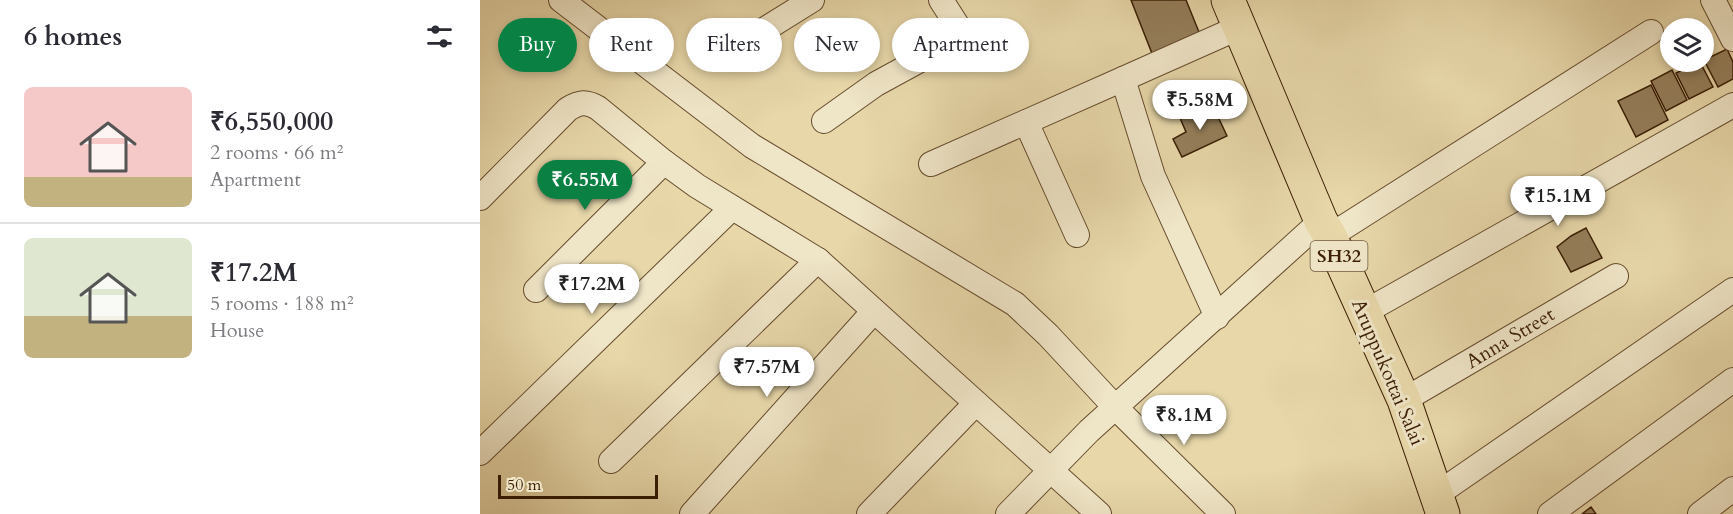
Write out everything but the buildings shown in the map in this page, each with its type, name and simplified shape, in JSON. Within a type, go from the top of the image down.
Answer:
[{"type":"main road","name":"Aruppukottai Salai","points":[[1234,13],[1363,313],[1404,400],[1439,505]]},
{"type":"street","points":[[561,0],[752,146],[1016,304],[1048,334],[1212,510]]},
{"type":"street","points":[[782,19],[812,0]]},
{"type":"street","points":[[824,121],[876,84],[964,36],[941,0]]},
{"type":"street","points":[[1713,0],[1733,39]]},
{"type":"street","points":[[931,164],[1123,79],[1234,13]]},
{"type":"street","points":[[1008,514],[1115,407],[1217,317],[1326,228],[1651,32]]},
{"type":"street","points":[[1123,79],[1153,176],[1217,317]]},
{"type":"street","points":[[485,183],[568,109],[578,103],[588,102],[664,162],[732,208],[818,260],[1099,514]]},
{"type":"street","points":[[1363,313],[1733,105]]},
{"type":"street","points":[[1026,122],[1077,235]]},
{"type":"street","points":[[536,290],[664,162]]},
{"type":"street","points":[[480,453],[732,208]]},
{"type":"street","points":[[611,461],[818,260]]},
{"type":"street","name":"Anna Street","points":[[1404,400],[1616,276]]},
{"type":"street","points":[[1439,505],[1733,290]]},
{"type":"street","points":[[692,514],[874,311]]},
{"type":"street","points":[[1550,514],[1733,380]]},
{"type":"street","points":[[869,514],[976,403]]},
{"type":"street","points":[[1700,514],[1733,489]]}]
